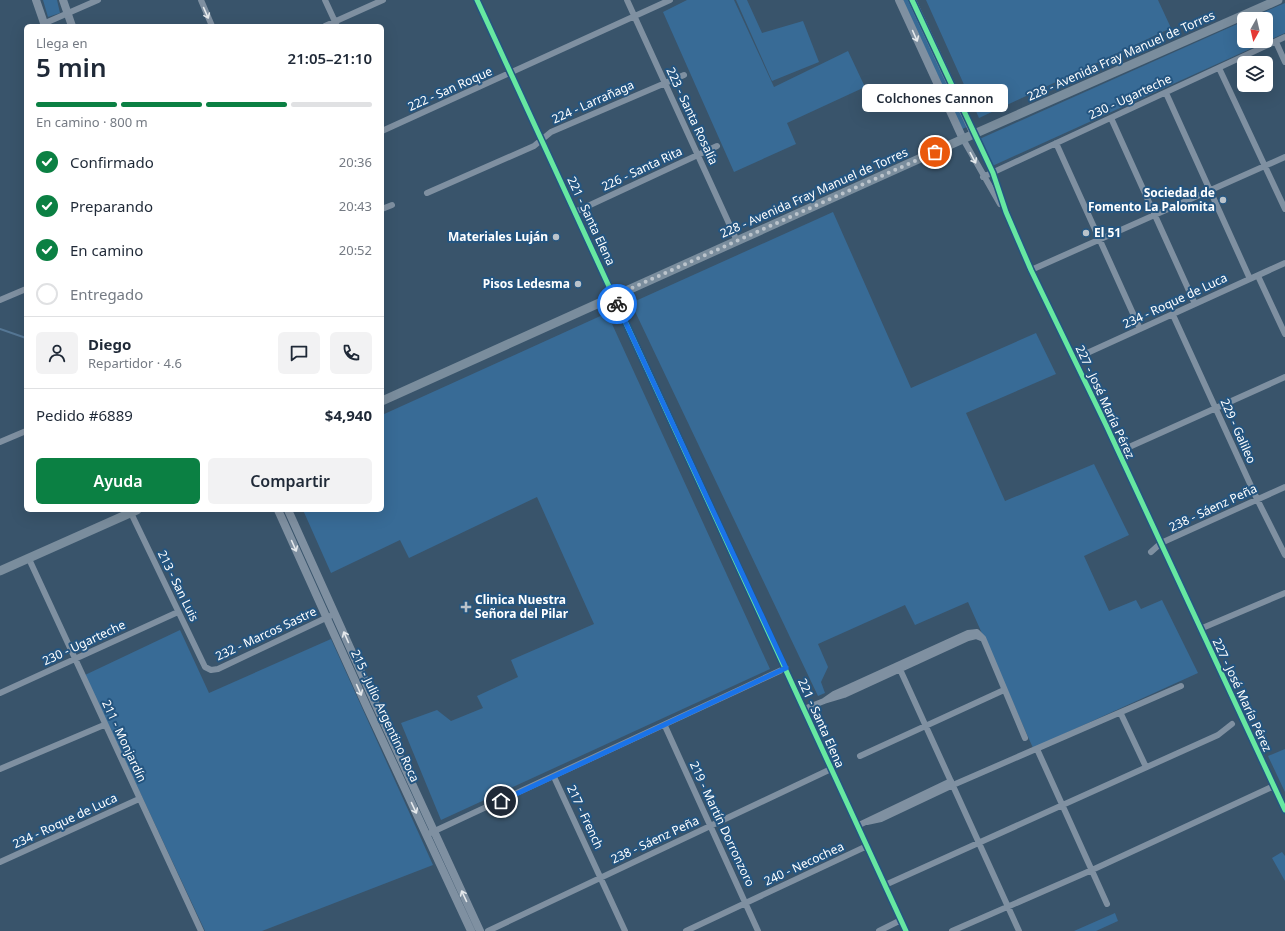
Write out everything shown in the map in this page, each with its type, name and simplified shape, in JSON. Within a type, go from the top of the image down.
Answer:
[{"type":"main road","name":"228 - Avenida Fray Manuel de Torres","points":[[384,399],[974,134],[1278,0]]},
{"type":"main road","points":[[0,571],[133,512]]},
{"type":"street","points":[[36,0],[44,24]]},
{"type":"street","points":[[63,0],[71,24]]},
{"type":"street","points":[[46,24],[98,0]]},
{"type":"street","points":[[201,0],[211,24]]},
{"type":"street","points":[[325,0],[336,24],[383,0]]},
{"type":"street","name":"221 - Santa Elena","points":[[477,0],[512,72],[906,931]]},
{"type":"street","name":"223 - Santa Rosalía","points":[[628,0],[664,83],[737,240]]},
{"type":"street","name":"222 - San Roque","points":[[384,130],[670,0]]},
{"type":"street","name":"227 - José María Pérez","points":[[899,0],[963,139],[1006,212]]},
{"type":"street","name":"227 - José María Pérez","points":[[912,0],[993,173],[1006,212],[1031,270],[1162,543],[1200,629],[1285,810]]},
{"type":"street","name":"230 - Ugarteche","points":[[984,177],[1285,38]]},
{"type":"street","points":[[1276,42],[1285,62]]},
{"type":"street","points":[[1219,68],[1266,166],[1285,210]]},
{"type":"street","name":"224 - Larrañaga","points":[[427,193],[534,146],[551,132],[684,75]]},
{"type":"street","points":[[1166,93],[1250,279]]},
{"type":"street","points":[[1111,118],[1195,304]]},
{"type":"street","points":[[1056,143],[1140,329]]},
{"type":"street","name":"226 - Santa Rita","points":[[575,212],[717,146]]},
{"type":"street","points":[[1031,270],[1285,157]]},
{"type":"street","points":[[384,208],[392,205]]},
{"type":"street","name":"234 - Roque de Luca","points":[[1074,359],[1285,263]]},
{"type":"street","points":[[1258,276],[1285,334]]},
{"type":"street","points":[[0,300],[24,290]]},
{"type":"street","name":"229 - Galileo","points":[[1173,315],[1257,499],[1285,555]]},
{"type":"street","points":[[1118,452],[1285,377]]},
{"type":"street","points":[[0,442],[24,432]]},
{"type":"street","name":"238 - Sáenz Peña","points":[[1151,552],[1162,543],[1285,487]]},
{"type":"street","name":"213 - San Luis","points":[[135,512],[178,612],[205,667]]},
{"type":"street","name":"215 - Julio Argentino Roca","points":[[279,512],[426,835],[472,931]]},
{"type":"street","name":"215 - Julio Argentino Roca","points":[[289,512],[480,931]]},
{"type":"street","name":"211 - Monjardín","points":[[29,559],[104,725],[201,931]]},
{"type":"street","points":[[1200,629],[1285,593]]},
{"type":"street","name":"230 - Ugarteche","points":[[0,693],[178,612]]},
{"type":"street","name":"232 - Marcos Sastre","points":[[205,667],[211,670],[218,669],[336,614]]},
{"type":"street","points":[[804,709],[824,700],[844,695],[899,667],[976,636],[983,638],[1025,738]]},
{"type":"street","points":[[899,667],[1019,931]]},
{"type":"street","points":[[426,835],[665,726],[786,668]]},
{"type":"street","points":[[857,826],[882,819],[952,783],[1121,714],[1181,686]]},
{"type":"street","points":[[860,756],[1004,690]]},
{"type":"street","points":[[1121,714],[1146,767]]},
{"type":"street","points":[[885,885],[1218,734],[1232,724]]},
{"type":"street","points":[[0,769],[104,725]]},
{"type":"street","name":"219 - Martín Dorronzoro","points":[[665,726],[758,931]]},
{"type":"street","points":[[1037,749],[1107,904]]},
{"type":"street","name":"238 - Sáenz Peña","points":[[488,931],[831,769]]},
{"type":"street","name":"217 - French","points":[[554,777],[625,931]]},
{"type":"street","points":[[952,931],[1092,870],[1274,786]]},
{"type":"street","name":"234 - Roque de Luca","points":[[0,862],[139,799]]},
{"type":"street","name":"240 - Necochea","points":[[686,931],[867,846]]},
{"type":"street","points":[[879,931],[901,920]]},
{"type":"shaded area","points":[[43,0],[57,0],[60,13],[48,17]]},
{"type":"shaded area","points":[[687,0],[734,0],[774,87],[848,51],[865,87],[787,123],[796,144],[734,172],[663,12]]},
{"type":"shaded area","points":[[736,0],[747,0],[762,33],[803,21],[819,62],[772,81]]},
{"type":"shaded area","points":[[903,0],[908,0],[967,127],[962,129]]},
{"type":"shaded area","points":[[926,0],[1158,0],[1171,28],[979,118]]},
{"type":"shaded area","points":[[1285,3],[1285,33],[1273,38],[1273,12],[1264,12]]},
{"type":"shaded area","points":[[1237,24],[1237,48],[1252,48],[988,168],[975,141]]},
{"type":"shaded area","points":[[833,212],[911,388],[1036,333],[1056,374],[966,413],[1005,501],[1094,464],[1129,535],[1084,556],[1109,611],[1136,600],[1141,609],[1162,600],[1198,673],[1033,748],[968,602],[915,625],[905,605],[818,644],[828,667],[821,682],[825,693],[818,696],[631,303]]},
{"type":"shaded area","points":[[607,313],[770,669],[441,820],[401,723],[437,710],[451,721],[483,708],[477,696],[518,677],[511,660],[594,624],[537,497],[409,558],[400,540],[331,573],[304,512],[384,512],[384,414]]},
{"type":"shaded area","points":[[180,630],[209,693],[331,639],[433,865],[262,931],[205,931],[85,675]]},
{"type":"shaded area","points":[[1285,749],[1285,792],[1268,756]]},
{"type":"shaded area","points":[[1282,852],[1285,856],[1285,881],[1272,858]]},
{"type":"shaded area","points":[[1115,913],[1118,921],[1096,931],[1074,931]]},
{"type":"waterway","points":[[0,329],[24,337]]},
{"type":"cycle path","points":[[477,0],[906,931]]},
{"type":"cycle path","points":[[912,0],[993,173],[1006,212],[1031,270],[1106,425],[1285,810]]},
{"type":"way so far","points":[[617,304],[614,296],[935,152]]},
{"type":"place","name":"Colchones Cannon","points":[[935,152]]},
{"type":"place","name":"Sociedad de Fomento La Palomita","points":[[1223,200]]},
{"type":"place","name":"El 51","points":[[1086,233]]},
{"type":"place","name":"Materiales Luján","points":[[556,237]]},
{"type":"place","name":"Pisos Ledesma","points":[[578,284]]},
{"type":"place","name":"Clinica Nuestra Señora del Pilar","points":[[466,607]]},
{"type":"route","points":[[501,801],[665,726],[786,668],[617,304]]}]
